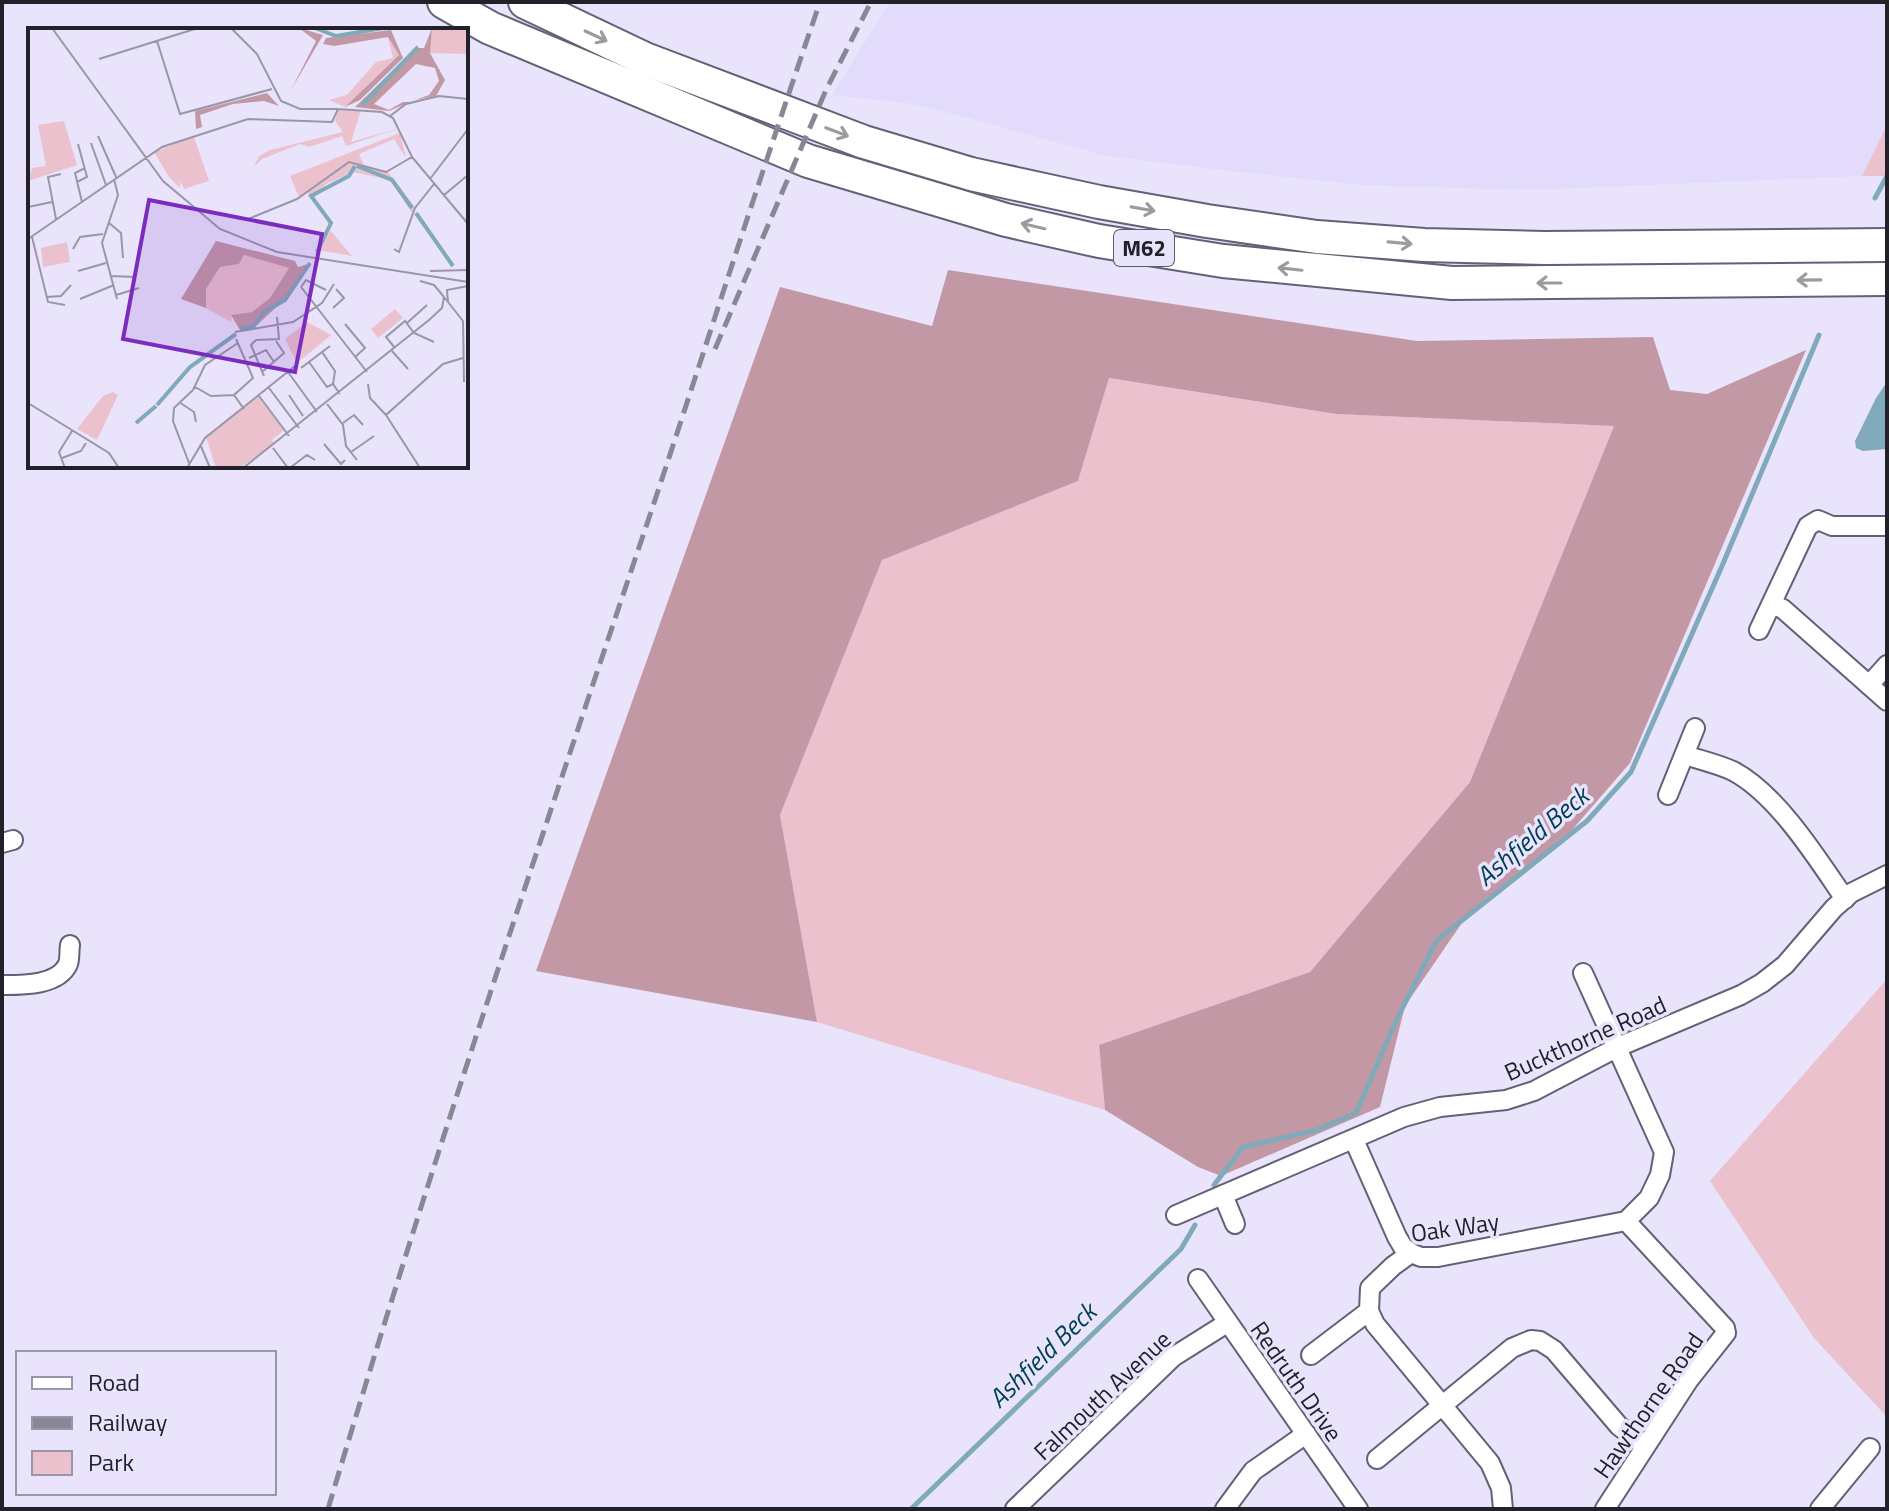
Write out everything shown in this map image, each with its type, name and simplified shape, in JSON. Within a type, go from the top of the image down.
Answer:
[{"type":"highway","name":"M62","points":[[444,2],[490,28],[808,161],[992,216],[1099,241],[1223,261],[1452,283],[1887,279]]},
{"type":"highway","name":"M62","points":[[525,2],[645,59],[864,142],[971,174],[1099,202],[1317,237],[1424,245],[1576,248],[1887,245]]},
{"type":"street","points":[[1759,630],[1808,526],[1818,520],[1832,526],[1887,526]]},
{"type":"street","points":[[1772,604],[1783,609],[1887,701]]},
{"type":"street","points":[[1869,685],[1887,665]]},
{"type":"street","points":[[1668,795],[1695,728]]},
{"type":"street","points":[[1685,755],[1733,771],[1755,787],[1792,822],[1845,899]]},
{"type":"street","name":"Buckthorne Road","points":[[1176,1215],[1416,1113],[1440,1107],[1506,1100],[1534,1091],[1618,1047],[1704,1012],[1762,983],[1785,965],[1845,899],[1887,875]]},
{"type":"street","points":[[2,985],[27,985],[47,980],[73,960]]},
{"type":"street","points":[[1583,973],[1664,1152],[1660,1175],[1649,1198],[1626,1221]]},
{"type":"street","points":[[1354,1140],[1397,1237],[1411,1253]]},
{"type":"street","points":[[1223,1195],[1235,1224]]},
{"type":"street","name":"Oak Way","points":[[1369,1311],[1370,1288],[1411,1253],[1421,1257],[1438,1257],[1626,1221]]},
{"type":"street","name":"Hawthorne Road","points":[[1605,1509],[1688,1381],[1701,1369],[1726,1333],[1725,1328],[1626,1221]]},
{"type":"street","name":"Redruth Drive","points":[[1198,1279],[1358,1509]]},
{"type":"street","points":[[1311,1355],[1369,1311],[1375,1324],[1490,1463],[1501,1488],[1503,1509]]},
{"type":"street","name":"Falmouth Avenue","points":[[1015,1509],[1173,1357],[1227,1323]]},
{"type":"street","points":[[1377,1459],[1512,1348],[1524,1342],[1540,1341],[1554,1350],[1619,1426],[1644,1445]]},
{"type":"street","points":[[1225,1509],[1253,1471],[1306,1434]]},
{"type":"street","points":[[1820,1509],[1870,1448]]},
{"type":"shaded area","points":[[890,2],[1887,2],[1887,125],[1862,176],[1530,190],[1361,185],[1106,156],[931,108],[832,95]]},
{"type":"shaded area","points":[[948,270],[1417,341],[1653,337],[1670,390],[1707,394],[1806,350],[1630,763],[1559,845],[1466,917],[1405,1006],[1380,1107],[1221,1176],[1198,1167],[1105,1110],[1099,1045],[1310,972],[1470,782],[1614,426],[1336,414],[1109,378],[1078,481],[882,560],[780,815],[817,1022],[536,971],[780,287],[932,326]]},
{"type":"green space","points":[[1887,125],[1887,176],[1862,176]]},
{"type":"green space","points":[[1109,378],[1336,414],[1614,426],[1470,782],[1310,972],[1099,1045],[1105,1110],[817,1022],[780,815],[882,560],[1078,481]]},
{"type":"green space","points":[[1887,979],[1886,1416],[1814,1338],[1710,1181]]},
{"type":"water","points":[[1887,382],[1887,449],[1863,451],[1856,448],[1855,441]]},
{"type":"waterway","name":"Ashfield Beck","points":[[1875,198],[1887,176]]},
{"type":"waterway","name":"Ashfield Beck","points":[[1214,1185],[1243,1147],[1317,1130],[1356,1113],[1396,1021],[1436,941],[1587,821],[1631,772],[1819,335]]},
{"type":"waterway","name":"Ashfield Beck","points":[[911,1509],[1181,1249],[1195,1225]]},
{"type":"railway","points":[[328,1509],[486,1008],[820,2]]},
{"type":"railway","points":[[715,349],[826,90],[871,2]]}]
